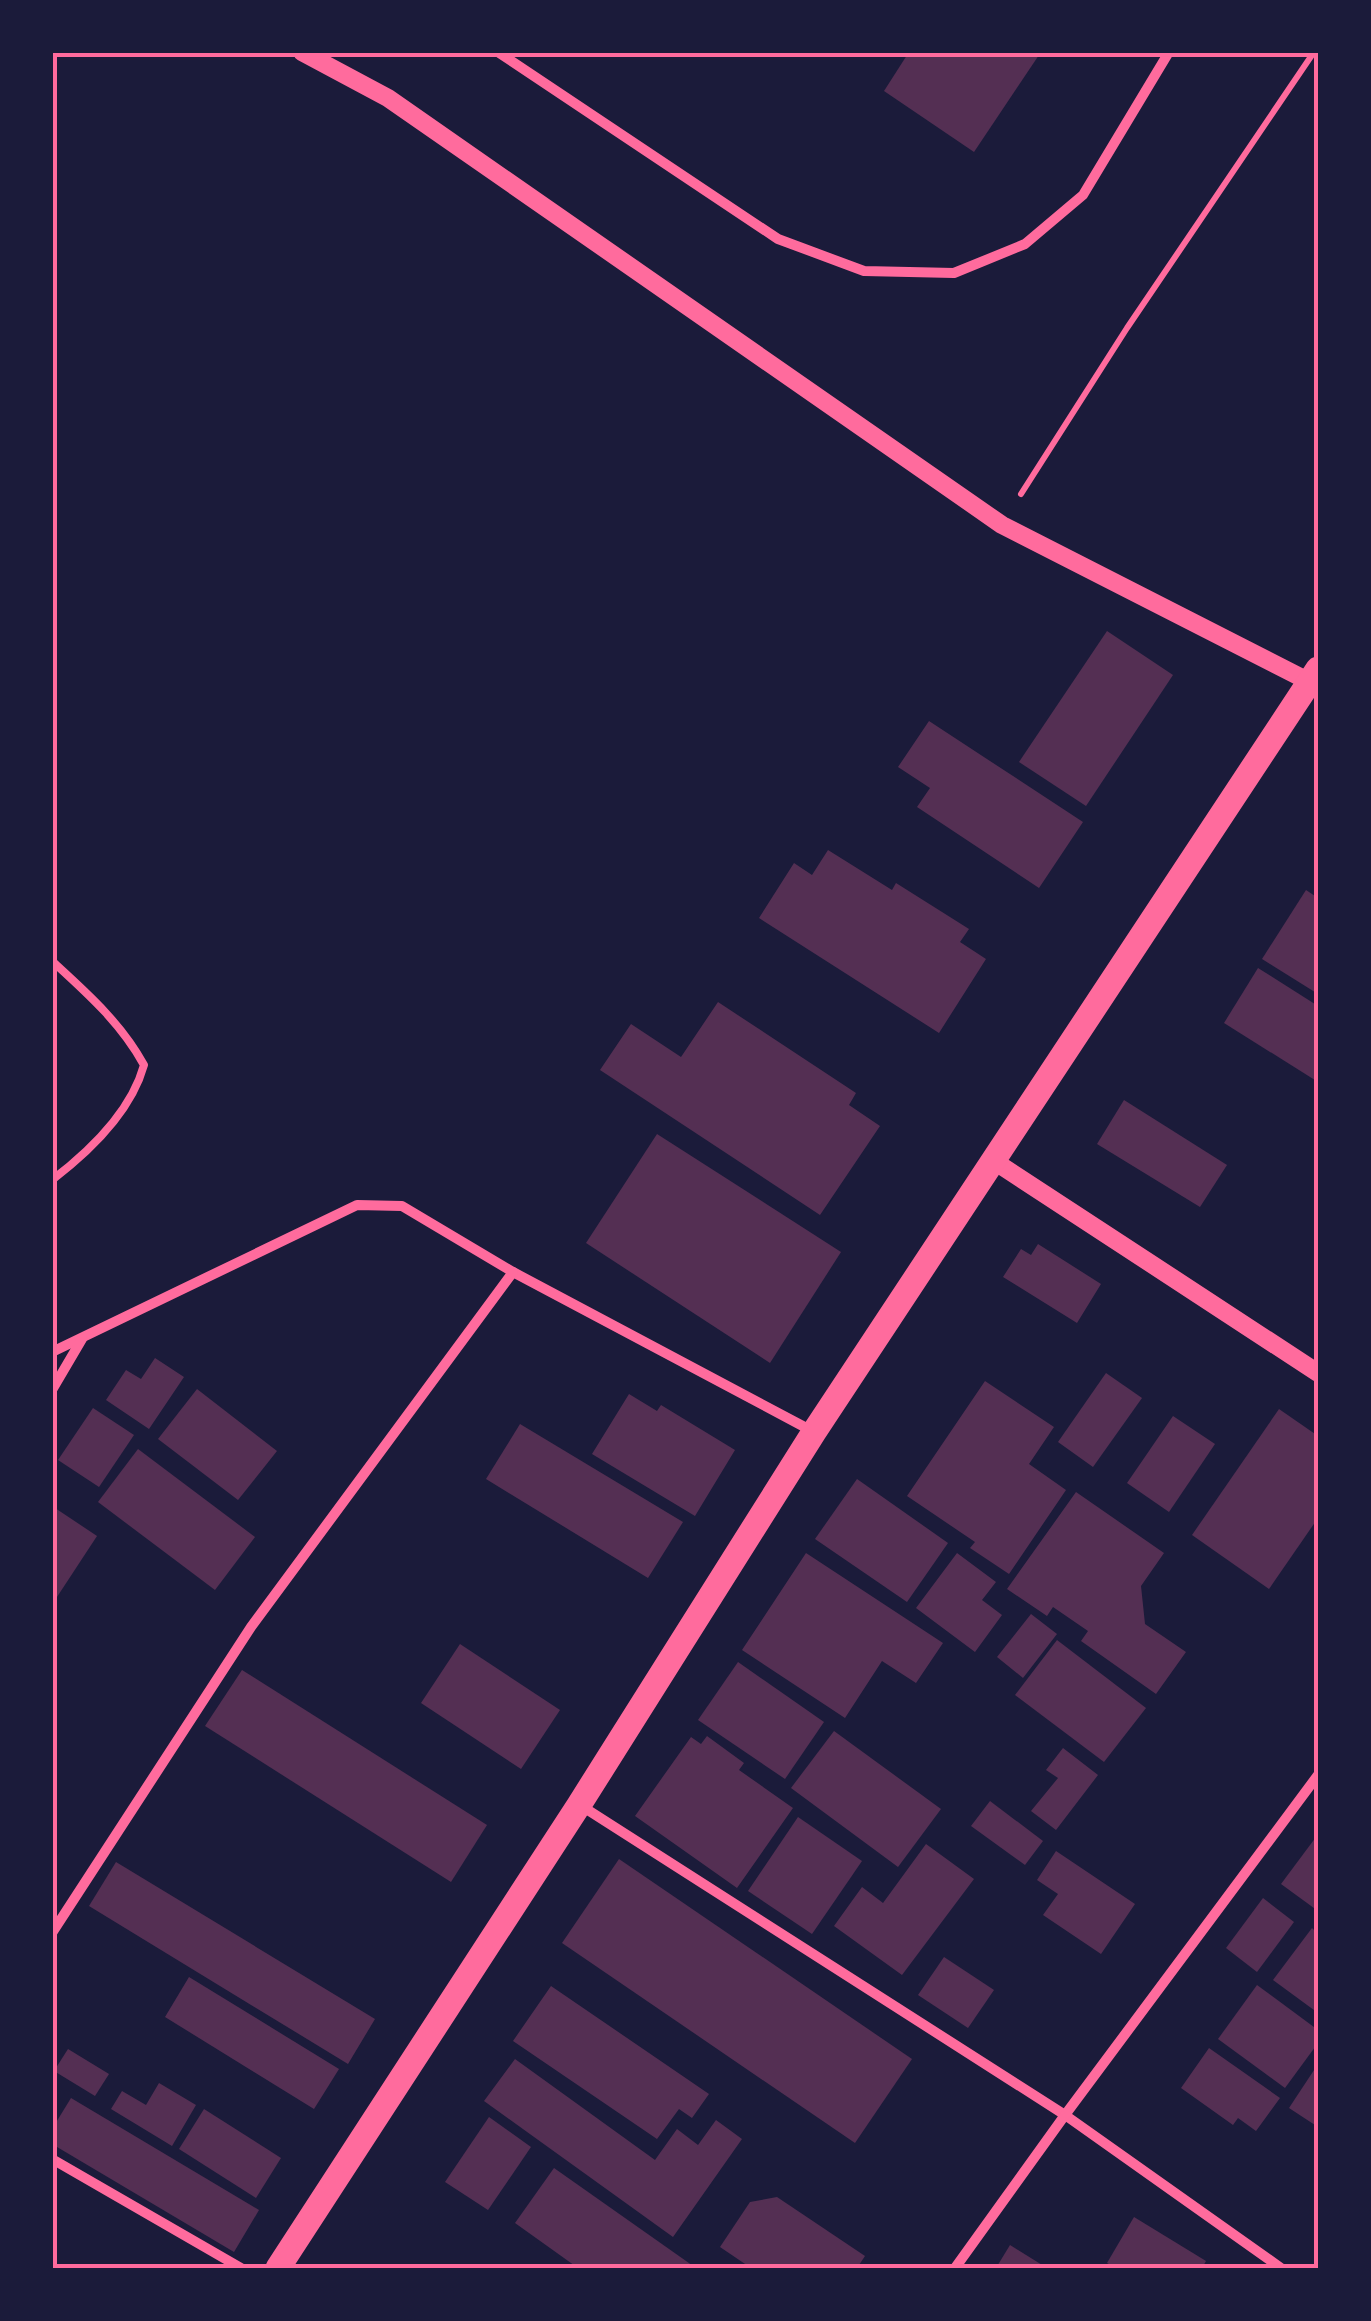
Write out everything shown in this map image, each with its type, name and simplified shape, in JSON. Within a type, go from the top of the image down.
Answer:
[{"type":"main road","points":[[278,2268],[579,1805],[814,1432],[1316,680]]},
{"type":"street","points":[[302,52],[388,98],[1002,525],[1316,680]]},
{"type":"street","points":[[498,52],[778,239],[864,271],[954,272],[1025,244],[1083,195],[1170,52]]},
{"type":"street","points":[[994,1162],[1318,1373]]},
{"type":"street","points":[[52,1352],[357,1205],[402,1206],[512,1272],[814,1432]]},
{"type":"street","points":[[52,1933],[250,1626],[512,1272]]},
{"type":"street","points":[[52,1390],[83,1338]]},
{"type":"street","points":[[955,2268],[1318,1775]]},
{"type":"street","points":[[579,1805],[1065,2115],[1280,2268]]},
{"type":"street","points":[[52,2159],[242,2268]]},
{"type":"lane","points":[[52,961],[109,1014],[144,1065],[137,1091],[74,1163],[52,1180]]},
{"type":"path","points":[[1002,525],[1127,328],[1314,52]]},
{"type":"building","points":[[909,52],[1041,52],[974,152],[884,91]]},
{"type":"building","points":[[1107,631],[1173,675],[1086,806],[1019,762]]},
{"type":"building","points":[[929,721],[1083,822],[1039,888],[917,807],[930,788],[898,767]]},
{"type":"building","points":[[828,850],[892,890],[896,883],[969,929],[960,942],[986,959],[939,1033],[759,918],[794,863],[812,875]]},
{"type":"building","points":[[1306,890],[1318,898],[1318,994],[1262,959]]},
{"type":"building","points":[[1258,968],[1318,1006],[1318,1082],[1224,1023]]},
{"type":"building","points":[[718,1002],[856,1093],[849,1105],[880,1126],[820,1215],[600,1070],[631,1024],[681,1057]]},
{"type":"building","points":[[1124,1100],[1227,1165],[1200,1207],[1097,1144]]},
{"type":"building","points":[[657,1134],[841,1252],[770,1363],[586,1243]]},
{"type":"building","points":[[1038,1244],[1101,1284],[1077,1323],[1003,1277],[1021,1249],[1031,1255]]},
{"type":"building","points":[[155,1358],[184,1377],[149,1429],[106,1400],[126,1370],[141,1379]]},
{"type":"building","points":[[1106,1373],[1142,1398],[1093,1467],[1058,1442]]},
{"type":"building","points":[[985,1381],[1054,1427],[1029,1464],[1066,1490],[1009,1574],[970,1548],[975,1542],[907,1496]]},
{"type":"building","points":[[197,1389],[277,1451],[238,1500],[158,1439]]},
{"type":"building","points":[[629,1394],[657,1411],[661,1405],[735,1450],[695,1516],[592,1454]]},
{"type":"building","points":[[93,1408],[134,1435],[99,1487],[58,1460]]},
{"type":"building","points":[[1279,1409],[1318,1436],[1318,1518],[1269,1589],[1192,1535]]},
{"type":"building","points":[[1173,1416],[1215,1444],[1169,1512],[1127,1483]]},
{"type":"building","points":[[520,1424],[683,1522],[648,1578],[486,1479]]},
{"type":"building","points":[[138,1449],[255,1537],[215,1590],[98,1502]]},
{"type":"building","points":[[857,1479],[948,1543],[907,1602],[815,1539]]},
{"type":"building","points":[[1076,1492],[1164,1553],[1141,1586],[1145,1624],[1186,1652],[1156,1694],[1081,1641],[1088,1631],[1053,1607],[1047,1616],[1007,1589]]},
{"type":"building","points":[[52,1506],[97,1536],[57,1597],[52,1595]]},
{"type":"building","points":[[806,1553],[943,1643],[916,1683],[882,1661],[845,1718],[742,1650]]},
{"type":"building","points":[[957,1553],[996,1582],[982,1600],[1002,1615],[975,1652],[916,1608]]},
{"type":"building","points":[[1031,1614],[1057,1634],[1023,1678],[997,1657]]},
{"type":"building","points":[[1057,1640],[1146,1708],[1104,1762],[1015,1695]]},
{"type":"building","points":[[460,1644],[560,1710],[521,1769],[421,1703]]},
{"type":"building","points":[[738,1662],[824,1722],[785,1779],[698,1720]]},
{"type":"building","points":[[242,1670],[487,1825],[451,1882],[205,1726]]},
{"type":"building","points":[[834,1731],[941,1809],[898,1867],[791,1788]]},
{"type":"building","points":[[707,1736],[744,1763],[739,1770],[793,1808],[737,1888],[635,1816],[691,1737],[701,1744]]},
{"type":"building","points":[[1063,1748],[1098,1775],[1056,1830],[1031,1811],[1058,1778],[1046,1770]]},
{"type":"building","points":[[990,1801],[1043,1841],[1025,1865],[971,1826]]},
{"type":"building","points":[[798,1817],[862,1861],[812,1934],[748,1891]]},
{"type":"building","points":[[1318,1839],[1318,1911],[1281,1884]]},
{"type":"building","points":[[926,1844],[974,1879],[902,1975],[834,1926],[862,1887],[883,1903]]},
{"type":"building","points":[[1056,1851],[1135,1904],[1101,1954],[1043,1915],[1058,1894],[1037,1880]]},
{"type":"building","points":[[619,1859],[912,2059],[855,2143],[562,1943]]},
{"type":"building","points":[[116,1862],[375,2019],[348,2064],[89,1906]]},
{"type":"building","points":[[1263,1898],[1294,1922],[1257,1972],[1226,1948]]},
{"type":"building","points":[[1312,1928],[1318,1934],[1318,2013],[1273,1980]]},
{"type":"building","points":[[944,1957],[994,1990],[968,2028],[918,1995]]},
{"type":"building","points":[[189,1977],[339,2069],[314,2109],[165,2017]]},
{"type":"building","points":[[1257,1985],[1318,2030],[1318,2043],[1285,2088],[1218,2039]]},
{"type":"building","points":[[551,1986],[709,2094],[692,2118],[679,2109],[657,2139],[513,2041]]},
{"type":"building","points":[[1209,2048],[1280,2098],[1256,2131],[1238,2118],[1233,2125],[1181,2088]]},
{"type":"building","points":[[68,2049],[109,2074],[95,2096],[54,2071]]},
{"type":"building","points":[[515,2059],[655,2160],[677,2129],[698,2145],[716,2120],[742,2139],[673,2237],[484,2101]]},
{"type":"building","points":[[1318,2064],[1318,2127],[1289,2108]]},
{"type":"building","points":[[159,2083],[196,2105],[172,2146],[111,2109],[122,2091],[146,2105]]},
{"type":"building","points":[[71,2098],[259,2210],[234,2252],[52,2144],[52,2129]]},
{"type":"building","points":[[204,2109],[281,2158],[256,2198],[179,2149]]},
{"type":"building","points":[[489,2117],[531,2147],[488,2210],[445,2182]]},
{"type":"building","points":[[554,2168],[696,2268],[578,2268],[515,2223]]},
{"type":"building","points":[[777,2197],[865,2256],[857,2268],[751,2268],[720,2247],[750,2202]]},
{"type":"building","points":[[1134,2217],[1206,2261],[1202,2268],[1116,2268],[1107,2263]]},
{"type":"building","points":[[1010,2245],[1047,2268],[996,2268]]}]
